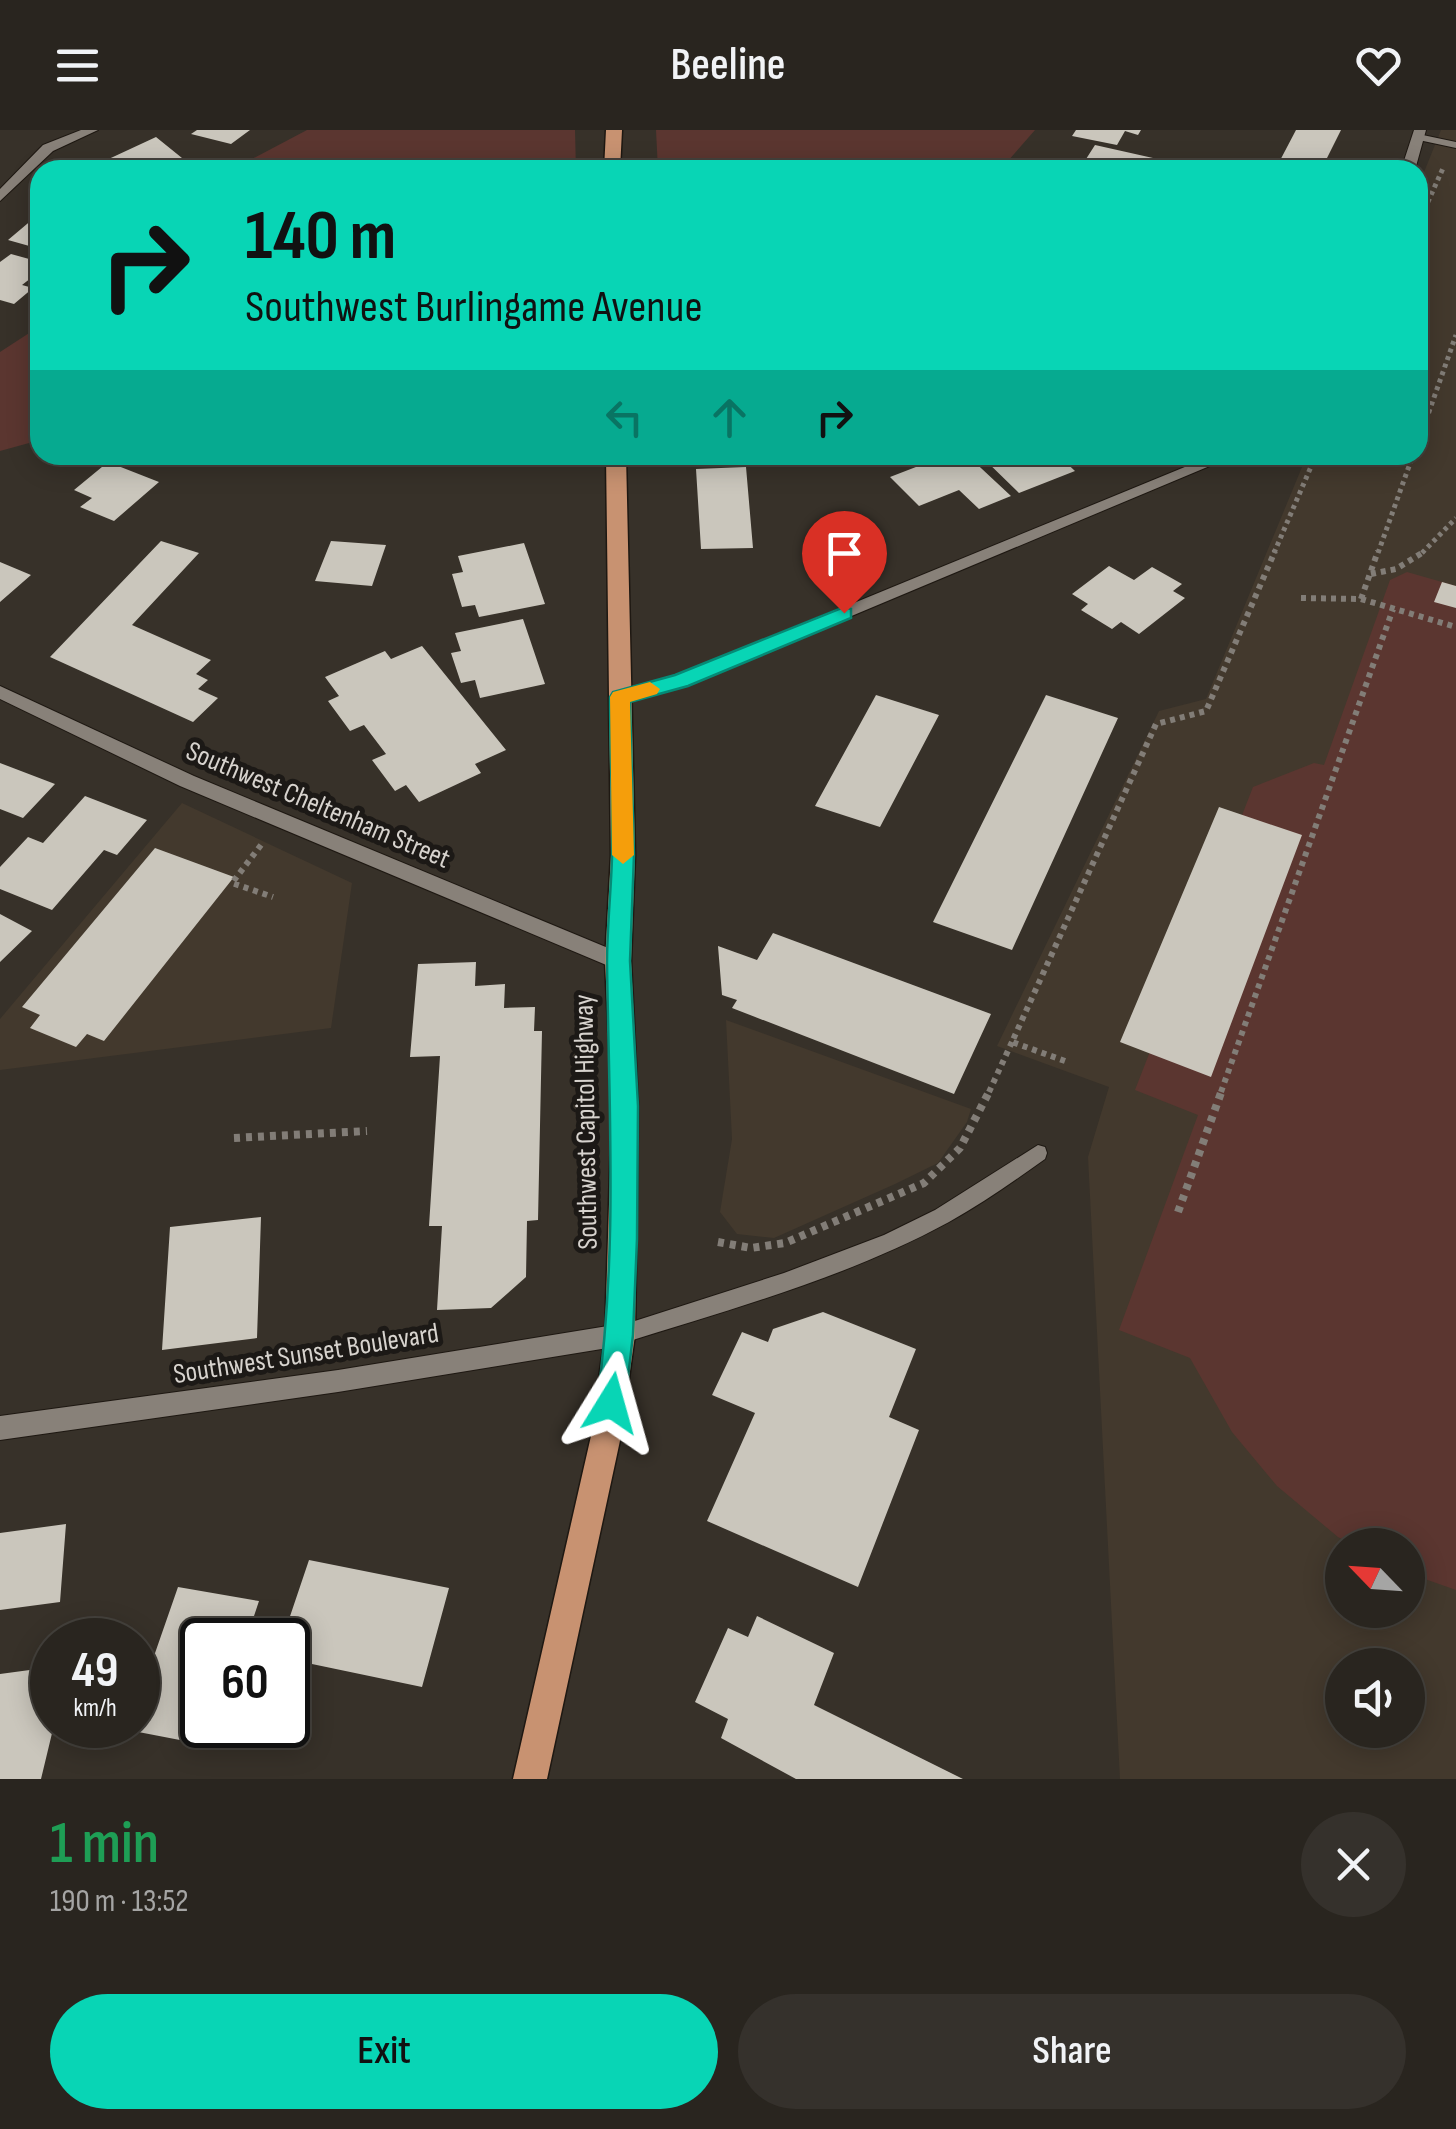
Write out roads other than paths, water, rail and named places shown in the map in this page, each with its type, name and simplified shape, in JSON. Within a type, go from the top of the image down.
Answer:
[{"type":"main road","points":[[612,160],[614,130]]},
{"type":"main road","name":"Southwest Capitol Highway","points":[[530,1779],[606,1436],[620,1335],[626,1106],[618,961],[623,855],[616,465]]},
{"type":"street","points":[[36,160],[48,148],[92,130]]},
{"type":"street","points":[[1411,160],[1419,133]]},
{"type":"street","points":[[0,197],[30,166]]},
{"type":"street","points":[[620,697],[681,680],[1204,465]]},
{"type":"street","name":"Southwest Cheltenham Street","points":[[0,692],[187,781],[618,961]]},
{"type":"street","name":"Southwest Sunset Boulevard","points":[[0,1428],[338,1381],[620,1335]]},
{"type":"lane","points":[[1419,133],[1454,147]]},
{"type":"lane","points":[[620,1335],[887,1246],[961,1207],[1038,1153]]}]
